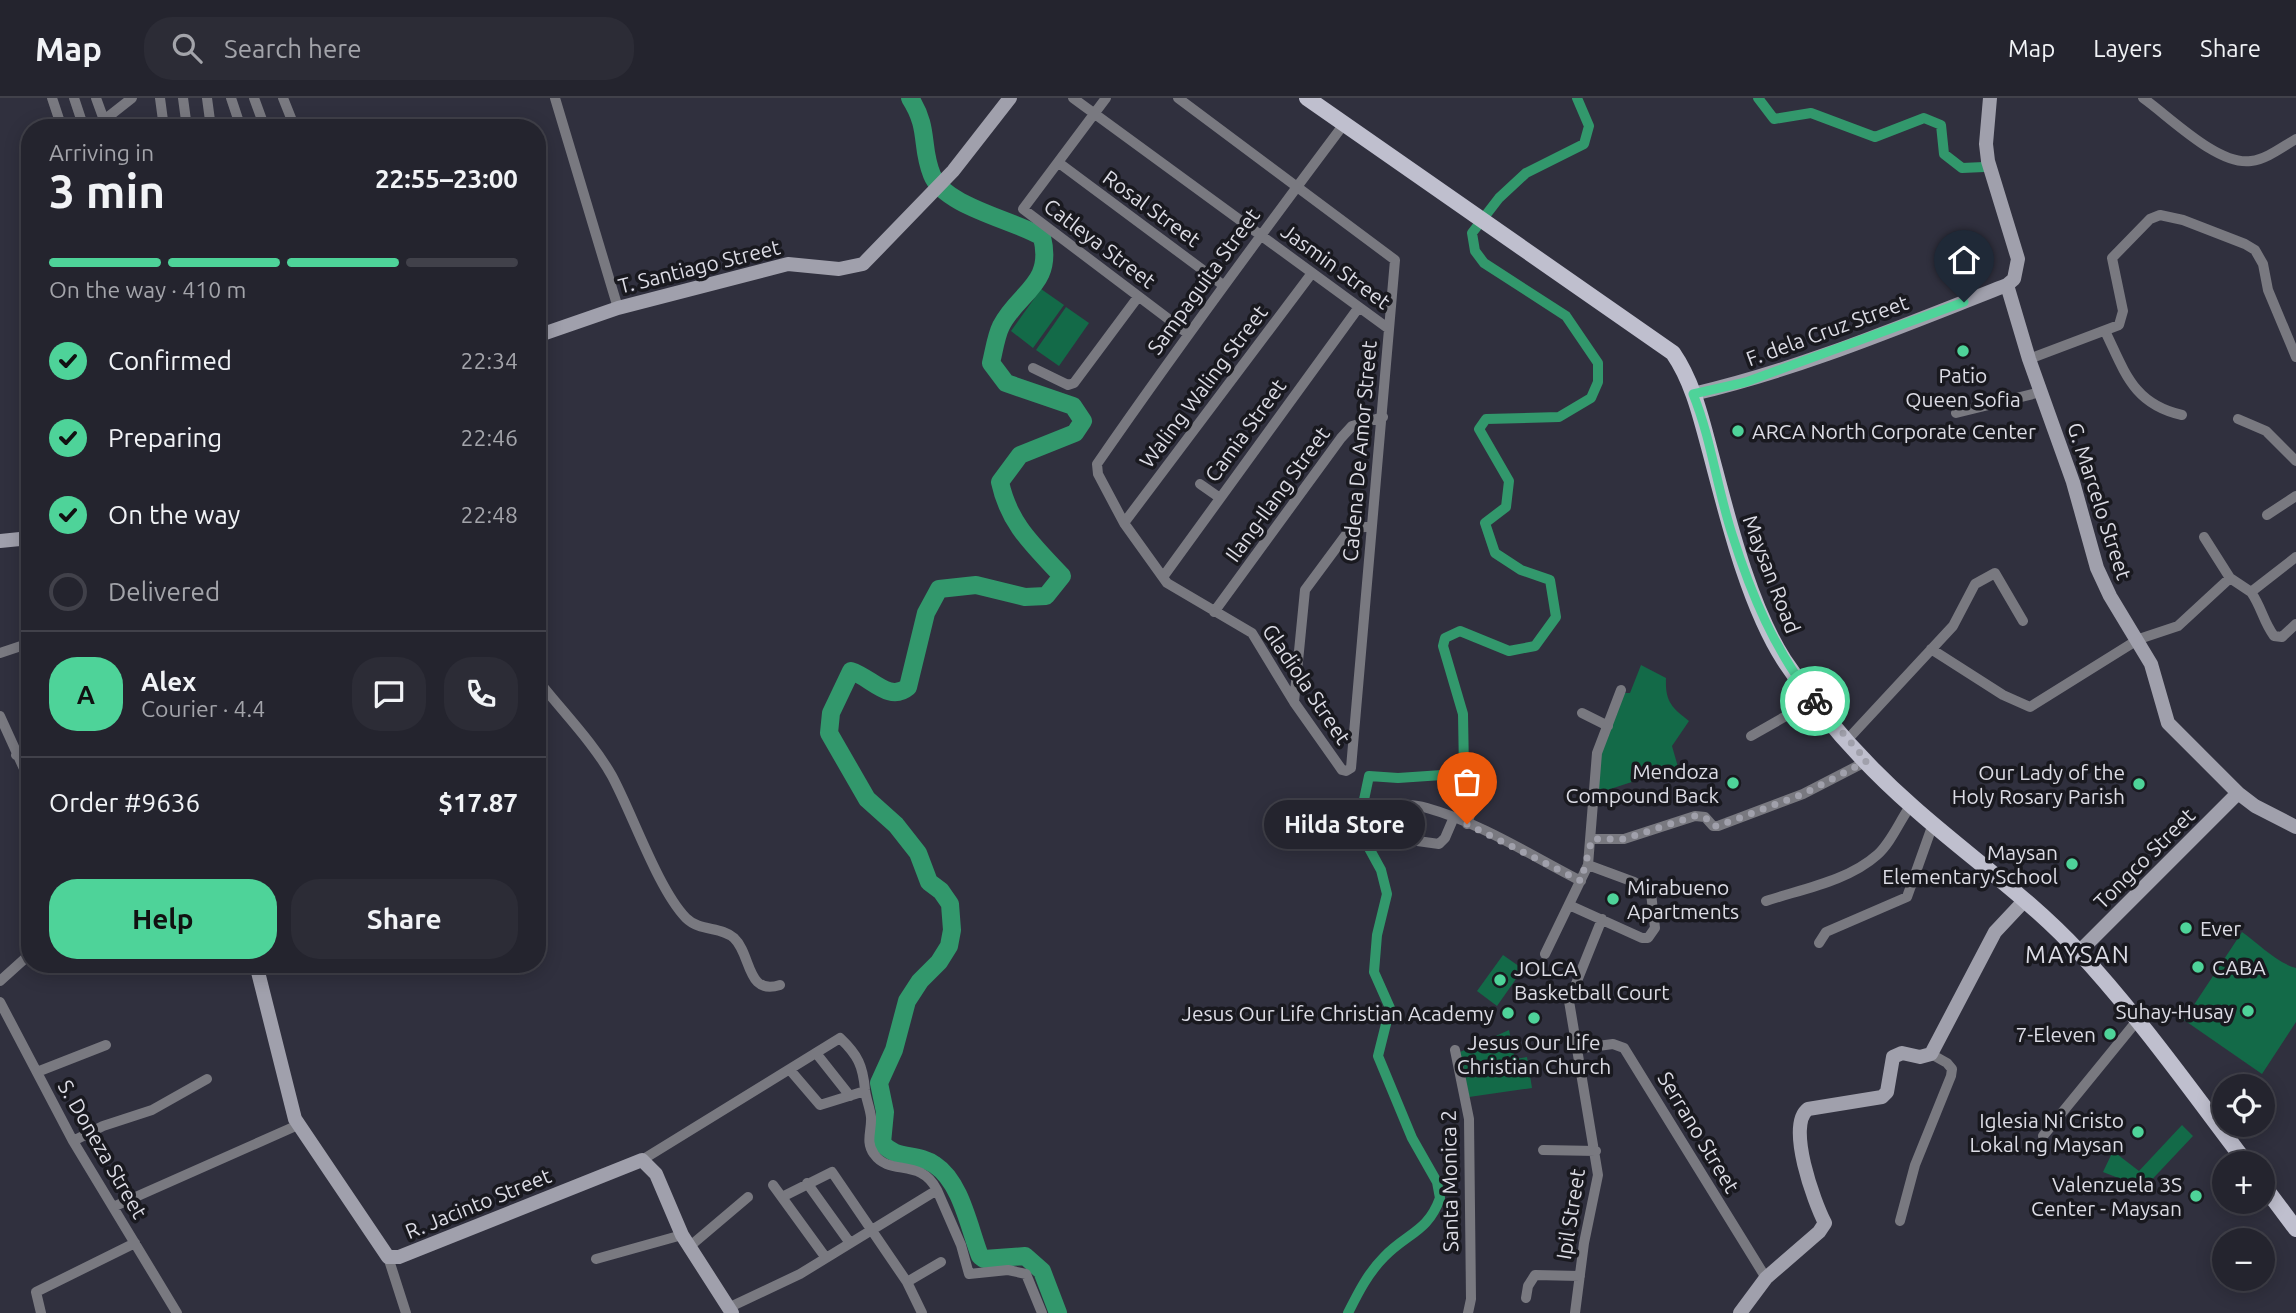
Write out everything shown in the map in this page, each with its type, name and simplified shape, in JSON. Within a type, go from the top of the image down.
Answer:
[{"type":"main road","name":"Maysan Road","points":[[1307,98],[1673,353],[1696,393],[1732,535],[1783,659],[1813,701],[1867,761],[1932,826],[2025,900],[2079,952],[2236,1151]]},
{"type":"main road","points":[[2275,1201],[2296,1229]]},
{"type":"street","points":[[52,98],[59,119]]},
{"type":"street","points":[[74,98],[81,119]]},
{"type":"street","points":[[96,98],[104,119]]},
{"type":"street","points":[[105,119],[118,103],[132,98]]},
{"type":"street","points":[[160,98],[163,119]]},
{"type":"street","points":[[183,98],[186,119]]},
{"type":"street","points":[[207,98],[210,119]]},
{"type":"street","points":[[231,98],[238,119]]},
{"type":"street","points":[[254,98],[262,119]]},
{"type":"street","points":[[284,98],[292,119]]},
{"type":"street","points":[[555,98],[618,308]]},
{"type":"street","name":"T. Santiago Street","points":[[546,332],[618,308],[788,264],[854,268],[871,257],[932,194],[1010,98]]},
{"type":"street","name":"Jasmin Street","points":[[1073,98],[1390,329]]},
{"type":"street","points":[[1059,163],[1106,98]]},
{"type":"street","points":[[1178,98],[1297,187]]},
{"type":"street","points":[[1990,98],[1986,144],[1988,161],[2018,259],[2014,279],[2007,285]]},
{"type":"street","points":[[2143,98],[2220,156],[2236,161],[2253,161],[2296,139]]},
{"type":"street","name":"Sampaguita Street","points":[[1097,464],[1187,333],[1343,124]]},
{"type":"street","name":"Catleya Street","points":[[1059,163],[1023,209],[1187,333]]},
{"type":"street","name":"Rosal Street","points":[[1059,163],[1223,285]]},
{"type":"street","name":"Cadena De Amor Street","points":[[1297,187],[1395,260],[1351,768]]},
{"type":"street","points":[[2029,359],[2119,325],[2123,319],[2112,258],[2150,219],[2160,215],[2217,231],[2255,250],[2263,264],[2269,290],[2296,357]]},
{"type":"street","name":"Waling Waling Street","points":[[1125,523],[1312,273]]},
{"type":"street","name":"G. Marcelo Street","points":[[2007,285],[2029,359],[2073,482],[2098,568],[2110,596],[2138,639],[2155,674],[2168,723],[2238,793],[2255,806],[2296,827]]},
{"type":"street","name":"F. dela Cruz Street","points":[[1696,393],[1746,382],[1863,341],[2007,285]]},
{"type":"street","points":[[1033,368],[1068,385],[1074,383],[1138,297]]},
{"type":"street","name":"Camia Street","points":[[1163,577],[1359,307]]},
{"type":"street","points":[[2105,331],[2132,384],[2144,400],[2165,411],[2182,415]]},
{"type":"street","points":[[1956,413],[2041,393]]},
{"type":"street","name":"Ilang-Ilang Street","points":[[1214,612],[1340,438],[1352,426],[1382,417]]},
{"type":"street","points":[[2238,419],[2266,431],[2295,459]]},
{"type":"street","name":"Gladiola Street","points":[[1097,464],[1098,474],[1125,523],[1163,577],[1172,587],[1252,634],[1294,702],[1342,770],[1351,768]]},
{"type":"street","points":[[1200,484],[1220,498]]},
{"type":"street","points":[[2267,515],[2296,496]]},
{"type":"street","points":[[1294,702],[1306,590],[1345,536],[1357,528],[1372,526]]},
{"type":"street","points":[[2204,537],[2230,578],[2251,592],[2262,608],[2264,623],[2274,636],[2282,637],[2296,624]]},
{"type":"street","points":[[0,541],[21,539]]},
{"type":"street","points":[[2251,592],[2296,557]]},
{"type":"street","points":[[1848,739],[1953,626],[1975,584],[1992,572],[2023,621]]},
{"type":"street","points":[[1931,649],[2003,695],[2030,707],[2138,639],[2178,625],[2230,578]]},
{"type":"street","points":[[0,653],[21,646]]},
{"type":"street","points":[[1545,954],[1588,865],[1597,753],[1622,690]]},
{"type":"street","points":[[546,691],[611,774],[670,897],[687,919],[700,928],[720,931],[734,939],[750,975],[760,986],[771,988],[779,985]]},
{"type":"street","points":[[1751,736],[1813,701]]},
{"type":"street","points":[[1582,713],[1608,726]]},
{"type":"street","points":[[0,716],[21,765]]},
{"type":"street","points":[[16,755],[21,753]]},
{"type":"street","points":[[1592,839],[1624,839],[1695,816],[1705,817],[1713,826],[1718,826],[1803,794],[1867,761]]},
{"type":"street","points":[[1467,824],[1483,776]]},
{"type":"street","name":"Tongco Street","points":[[2079,952],[2238,793]]},
{"type":"street","points":[[1766,901],[1826,882],[1854,870],[1878,855],[1911,805]]},
{"type":"street","points":[[1454,817],[1445,838],[1439,844],[1367,834],[1369,808],[1373,806],[1425,807],[1454,817],[1581,881]]},
{"type":"street","points":[[1819,943],[1826,932],[1907,897],[1932,826]]},
{"type":"street","points":[[1569,905],[1642,938],[1648,937],[1655,928],[1651,893],[1634,882],[1588,865]]},
{"type":"street","points":[[1931,1055],[1995,932],[2025,900]]},
{"type":"street","name":"Ipil Street","points":[[1575,1313],[1598,1187],[1595,1151],[1575,1049],[1569,1002],[1602,919]]},
{"type":"street","points":[[0,981],[21,962]]},
{"type":"street","name":"R. Jacinto Street","points":[[258,973],[298,1125],[388,1257],[399,1257],[642,1160]]},
{"type":"street","name":"S. Doneza Street","points":[[0,1002],[74,1141],[177,1313]]},
{"type":"street","points":[[2043,1136],[2136,1022]]},
{"type":"street","points":[[937,1190],[826,1258],[730,1310],[685,1241],[656,1174],[642,1160],[841,1038],[860,1060],[871,1117],[869,1141],[873,1154],[888,1164],[919,1171],[930,1178],[937,1190],[961,1245],[969,1274],[1008,1270],[1026,1274],[1042,1313]]},
{"type":"street","name":"Serrano Street","points":[[1575,1049],[1613,1044],[1624,1048],[1766,1278]]},
{"type":"street","points":[[37,1072],[106,1045]]},
{"type":"street","name":"Santa Monica 2","points":[[1455,1050],[1469,1119],[1471,1299],[1468,1313]]},
{"type":"street","points":[[1740,1313],[1766,1278],[1819,1232],[1825,1223],[1813,1199],[1805,1163],[1798,1120],[1802,1113],[1808,1108],[1882,1097],[1888,1093],[1893,1058],[1902,1053],[1920,1057],[1931,1055],[1947,1063],[1952,1069],[1951,1076],[1914,1165],[1900,1221]]},
{"type":"street","points":[[816,1054],[850,1096]]},
{"type":"street","points":[[789,1070],[820,1105],[865,1091]]},
{"type":"street","points":[[74,1141],[103,1126],[152,1110],[208,1079]]},
{"type":"street","points":[[113,1208],[298,1125]]},
{"type":"street","points":[[1543,1150],[1595,1151]]},
{"type":"street","points":[[782,1197],[832,1172],[907,1282],[922,1313]]},
{"type":"street","points":[[807,1183],[850,1243]]},
{"type":"street","points":[[774,1185],[826,1258]]},
{"type":"street","points":[[596,1259],[685,1241],[748,1197]]},
{"type":"street","points":[[41,1313],[36,1292],[135,1243]]},
{"type":"street","points":[[388,1257],[406,1313]]},
{"type":"street","points":[[907,1282],[941,1262]]},
{"type":"street","points":[[1526,1297],[1528,1286],[1535,1275],[1580,1276]]},
{"type":"green space","points":[[1041,289],[1064,305],[1033,348],[1011,331]]},
{"type":"green space","points":[[1066,307],[1089,323],[1059,366],[1036,350]]},
{"type":"green space","points":[[1641,665],[1666,678],[1670,703],[1689,721],[1672,746],[1678,767],[1598,793],[1600,754],[1623,693],[1630,693]]},
{"type":"green space","points":[[2242,932],[2275,958],[2296,968],[2296,1022],[2262,1074],[2184,1020]]},
{"type":"green space","name":"JOLCA Basketball Court","points":[[1503,955],[1523,969],[1497,1006],[1477,991]]},
{"type":"green space","points":[[1509,1030],[1515,1059],[1527,1057],[1532,1088],[1469,1097],[1460,1052]]},
{"type":"green space","points":[[2182,1125],[2193,1136],[2144,1188],[2103,1172],[2113,1151],[2139,1171]]},
{"type":"waterway","points":[[910,98],[923,128],[928,165],[939,186],[965,204],[1042,237],[1044,253],[1039,277],[1001,326],[991,363],[1006,383],[1073,406],[1083,421],[1075,433],[1020,455],[1000,482],[1016,522],[1062,576],[1046,596],[1025,597],[976,585],[939,589],[926,613],[908,687],[901,691],[887,691],[851,671],[831,713],[829,733],[867,799],[896,825],[918,853],[929,882],[941,891],[950,904],[952,930],[949,946],[907,1001],[894,1050],[879,1083],[885,1112],[882,1143],[894,1152],[928,1161],[944,1173],[958,1194],[980,1256],[984,1259],[1025,1256],[1042,1271],[1058,1313]]},
{"type":"waterway","points":[[1348,1313],[1373,1270],[1384,1257],[1423,1225],[1440,1198],[1437,1182],[1412,1138],[1378,1056],[1390,1008],[1374,972],[1377,935],[1387,894],[1381,870],[1358,828],[1369,776],[1398,778],[1457,774],[1464,771],[1463,714],[1443,646],[1445,638],[1460,631],[1509,651],[1535,646],[1556,617],[1550,580],[1521,570],[1495,553],[1485,523],[1506,507],[1509,481],[1479,429],[1486,419],[1559,417],[1591,398],[1598,382],[1598,363],[1566,316],[1484,263],[1475,251],[1472,233],[1499,198],[1526,173],[1584,144],[1589,126],[1577,98]]},
{"type":"waterway","points":[[1758,98],[1774,119],[1811,113],[1875,137],[1924,118],[1941,125],[1944,154],[1962,168],[1984,167]]},
{"type":"way so far","points":[[1467,824],[1581,881],[1588,865],[1592,839],[1633,837],[1695,816],[1705,817],[1715,827],[1803,794],[1867,761],[1815,701]]},
{"type":"place","name":"Patio Queen Sofia","points":[[1963,351]]},
{"type":"place","name":"ARCA North Corporate Center","points":[[1738,431]]},
{"type":"place","name":"Mendoza Compound Back","points":[[1733,783]]},
{"type":"place","name":"Our Lady of the Holy Rosary Parish","points":[[2139,784]]},
{"type":"place","name":"Hilda Store","points":[[1467,824]]},
{"type":"place","name":"Maysan Elementary School","points":[[2072,864]]},
{"type":"place","name":"Mirabueno Apartments","points":[[1613,899]]},
{"type":"place","name":"Ever","points":[[2186,928]]},
{"type":"place","name":"CABA","points":[[2198,967]]},
{"type":"place","name":"JOLCA Basketball Court","points":[[1500,980]]},
{"type":"place","name":"Suhay-Husay","points":[[2248,1011]]},
{"type":"place","name":"Jesus Our Life Christian Academy","points":[[1508,1013]]},
{"type":"place","name":"Jesus Our Life Christian Church","points":[[1534,1018]]},
{"type":"place","name":"7-Eleven","points":[[2110,1034]]},
{"type":"place","name":"Iglesia Ni Cristo Lokal ng Maysan","points":[[2138,1132]]},
{"type":"place","name":"Valenzuela 3S Center - Maysan","points":[[2196,1196]]},
{"type":"district","name":"MAYSAN","points":[[2078,954]]},
{"type":"route","points":[[1815,701],[1783,659],[1768,627],[1732,535],[1693,394],[1746,382],[1964,302]]}]
